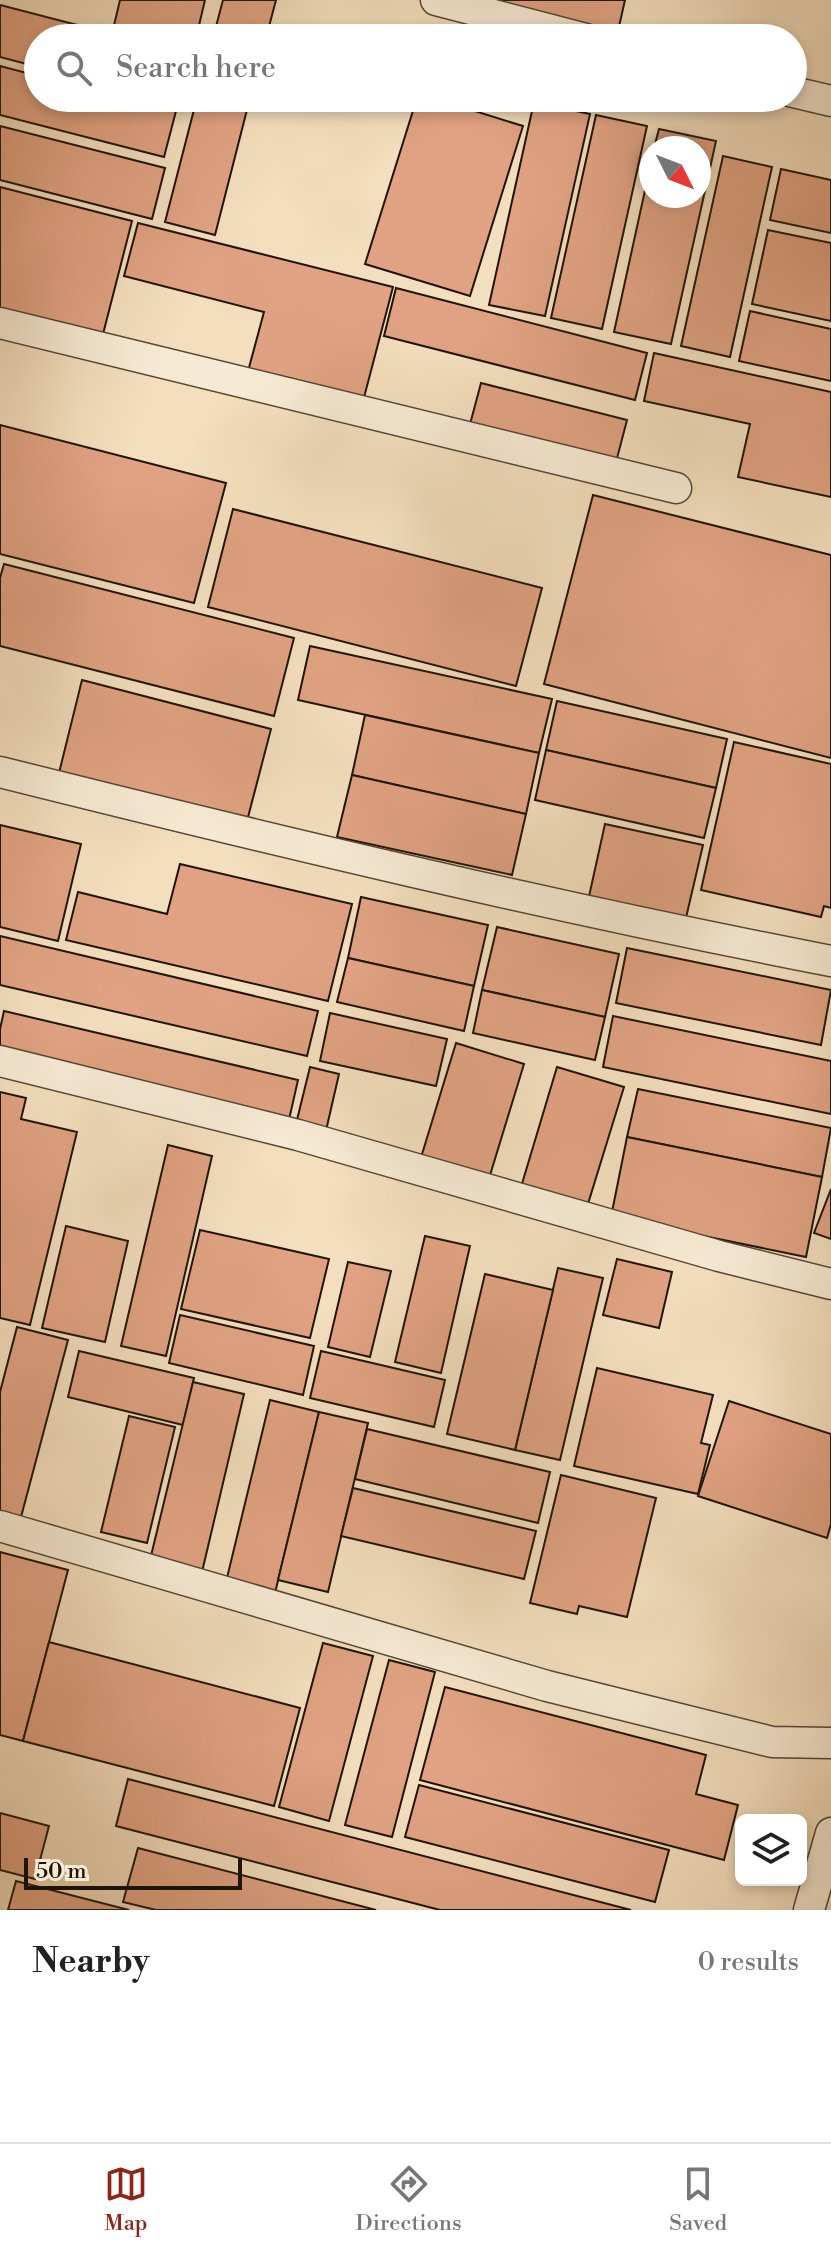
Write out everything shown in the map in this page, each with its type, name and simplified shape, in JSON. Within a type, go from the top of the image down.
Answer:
[{"type":"street","points":[[436,0],[528,24]]},
{"type":"street","points":[[807,95],[831,101]]},
{"type":"street","points":[[0,323],[676,488]]},
{"type":"street","points":[[0,772],[311,849],[676,931],[831,961]]},
{"type":"street","points":[[0,1061],[298,1135],[719,1256],[831,1284]]},
{"type":"street","points":[[0,1526],[547,1686],[772,1742],[831,1743]]},
{"type":"street","points":[[809,1910],[831,1833]]},
{"type":"building","points":[[120,0],[205,0],[199,24],[114,24]]},
{"type":"building","points":[[223,0],[276,0],[270,24],[217,24]]},
{"type":"building","points":[[487,0],[625,0],[620,24],[588,24]]},
{"type":"building","points":[[0,5],[74,24],[24,24],[24,63],[0,57]]},
{"type":"building","points":[[0,66],[24,72],[24,112],[176,112],[164,157],[0,115]]},
{"type":"building","points":[[193,112],[246,112],[215,235],[165,222]]},
{"type":"building","points":[[413,112],[478,112],[523,126],[470,296],[365,264]]},
{"type":"building","points":[[532,112],[590,114],[545,316],[489,305]]},
{"type":"building","points":[[596,115],[647,126],[645,136],[639,136],[639,162],[602,329],[551,318]]},
{"type":"building","points":[[0,126],[165,168],[152,219],[0,180]]},
{"type":"building","points":[[659,129],[692,136],[657,136]]},
{"type":"building","points":[[711,140],[716,141],[711,164]]},
{"type":"building","points":[[723,156],[772,167],[730,357],[681,346]]},
{"type":"building","points":[[781,169],[831,180],[831,233],[770,220]]},
{"type":"building","points":[[0,187],[132,221],[102,338],[0,312]]},
{"type":"building","points":[[641,208],[701,208],[671,344],[614,332]]},
{"type":"building","points":[[138,223],[393,287],[362,405],[247,375],[264,312],[124,276]]},
{"type":"building","points":[[768,230],[831,243],[831,321],[752,304]]},
{"type":"building","points":[[396,288],[647,353],[635,400],[384,336]]},
{"type":"building","points":[[750,311],[831,329],[831,381],[739,361]]},
{"type":"building","points":[[654,353],[831,392],[831,497],[738,477],[750,424],[644,401]]},
{"type":"building","points":[[481,383],[627,420],[615,466],[469,428]]},
{"type":"building","points":[[0,425],[226,483],[194,603],[0,554]]},
{"type":"building","points":[[593,495],[831,555],[831,758],[544,684]]},
{"type":"building","points":[[233,509],[542,588],[516,686],[208,607]]},
{"type":"building","points":[[4,564],[294,638],[274,716],[0,646],[0,578]]},
{"type":"building","points":[[310,646],[552,699],[539,753],[298,700]]},
{"type":"building","points":[[82,680],[271,729],[247,821],[59,773]]},
{"type":"building","points":[[557,701],[727,739],[716,788],[546,750]]},
{"type":"building","points":[[365,715],[539,753],[526,814],[352,775]]},
{"type":"building","points":[[734,742],[831,764],[831,908],[824,906],[821,917],[701,890]]},
{"type":"building","points":[[546,750],[716,788],[704,838],[535,800]]},
{"type":"building","points":[[352,775],[526,814],[512,875],[337,837]]},
{"type":"building","points":[[605,824],[703,845],[685,922],[588,901]]},
{"type":"building","points":[[0,825],[81,844],[58,941],[0,927]]},
{"type":"building","points":[[180,864],[352,904],[328,1001],[66,940],[78,892],[167,914]]},
{"type":"building","points":[[361,897],[488,925],[474,986],[348,958]]},
{"type":"building","points":[[497,927],[619,954],[605,1017],[482,990]]},
{"type":"building","points":[[0,936],[318,1011],[307,1056],[0,985]]},
{"type":"building","points":[[627,948],[831,990],[821,1045],[616,1003]]},
{"type":"building","points":[[348,958],[474,986],[464,1031],[337,1002]]},
{"type":"building","points":[[482,990],[605,1017],[595,1060],[473,1033]]},
{"type":"building","points":[[4,1011],[298,1080],[288,1124],[0,1056]]},
{"type":"building","points":[[330,1013],[447,1039],[436,1086],[320,1061]]},
{"type":"building","points":[[613,1016],[831,1061],[831,1114],[603,1067]]},
{"type":"building","points":[[456,1043],[524,1064],[487,1185],[419,1164]]},
{"type":"building","points":[[310,1067],[339,1074],[325,1135],[295,1128]]},
{"type":"building","points":[[557,1067],[624,1087],[587,1207],[521,1187]]},
{"type":"building","points":[[638,1089],[831,1128],[822,1177],[627,1137]]},
{"type":"building","points":[[0,1092],[26,1098],[21,1119],[77,1132],[30,1325],[0,1318]]},
{"type":"building","points":[[627,1137],[822,1177],[806,1257],[611,1217]]},
{"type":"building","points":[[168,1145],[212,1156],[166,1356],[121,1346]]},
{"type":"building","points":[[831,1189],[831,1239],[814,1233]]},
{"type":"building","points":[[66,1226],[128,1241],[105,1342],[42,1328]]},
{"type":"building","points":[[200,1230],[329,1259],[310,1338],[181,1309]]},
{"type":"building","points":[[425,1236],[470,1246],[441,1373],[395,1362]]},
{"type":"building","points":[[617,1259],[672,1272],[659,1328],[603,1315]]},
{"type":"building","points":[[348,1262],[391,1271],[370,1357],[328,1347]]},
{"type":"building","points":[[558,1268],[603,1278],[560,1460],[515,1450]]},
{"type":"building","points":[[485,1274],[553,1290],[515,1450],[447,1434]]},
{"type":"building","points":[[180,1315],[314,1346],[303,1395],[169,1363]]},
{"type":"building","points":[[17,1327],[68,1340],[21,1517],[0,1512],[0,1392]]},
{"type":"building","points":[[79,1351],[194,1378],[183,1425],[68,1397]]},
{"type":"building","points":[[321,1351],[445,1380],[434,1427],[310,1398]]},
{"type":"building","points":[[597,1368],[713,1395],[701,1443],[710,1445],[698,1494],[574,1466]]},
{"type":"building","points":[[193,1382],[244,1394],[202,1572],[150,1560]]},
{"type":"building","points":[[270,1400],[319,1412],[275,1593],[226,1582]]},
{"type":"building","points":[[729,1401],[831,1434],[831,1524],[827,1538],[698,1496]]},
{"type":"building","points":[[319,1412],[368,1423],[328,1592],[278,1580]]},
{"type":"building","points":[[129,1416],[175,1427],[147,1543],[101,1532]]},
{"type":"building","points":[[367,1429],[550,1472],[538,1523],[355,1479]]},
{"type":"building","points":[[561,1475],[656,1498],[627,1617],[579,1606],[577,1614],[530,1603]]},
{"type":"building","points":[[353,1488],[536,1531],[524,1579],[341,1536]]},
{"type":"building","points":[[0,1552],[68,1570],[23,1741],[0,1735]]},
{"type":"building","points":[[49,1642],[300,1708],[274,1806],[23,1741]]},
{"type":"building","points":[[323,1643],[373,1656],[329,1821],[279,1807]]},
{"type":"building","points":[[389,1660],[435,1672],[392,1837],[345,1825]]},
{"type":"building","points":[[445,1687],[706,1755],[696,1794],[738,1805],[724,1860],[420,1780]]},
{"type":"building","points":[[128,1779],[631,1910],[440,1910],[116,1826]]},
{"type":"building","points":[[419,1785],[669,1850],[655,1902],[405,1837]]},
{"type":"building","points":[[0,1813],[49,1826],[35,1879],[0,1870]]},
{"type":"building","points":[[138,1848],[376,1910],[156,1910],[123,1902]]},
{"type":"building","points":[[16,1881],[129,1910],[8,1910]]}]
